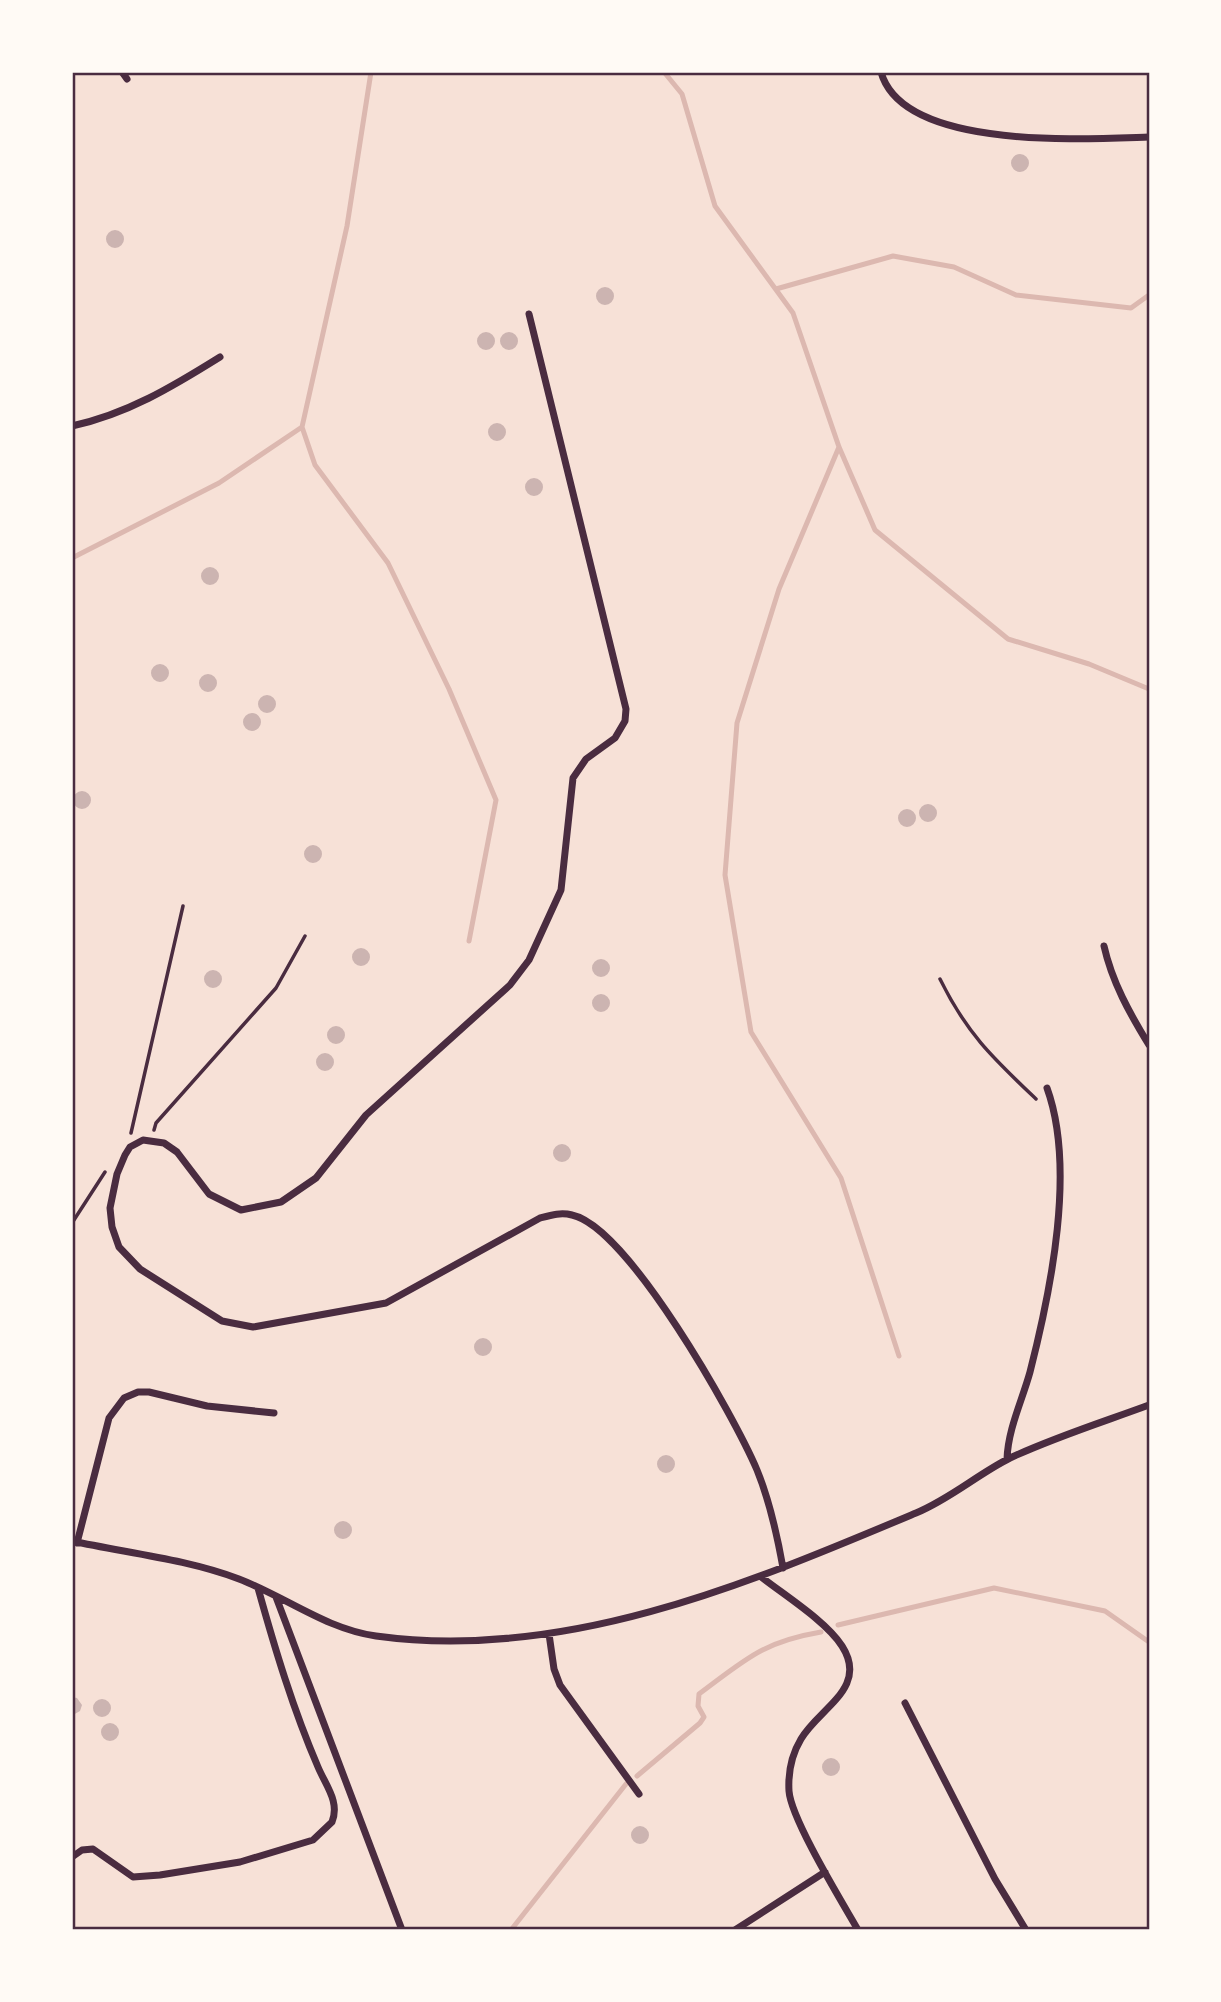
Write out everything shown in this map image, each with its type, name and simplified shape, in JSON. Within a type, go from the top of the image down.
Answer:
[{"type":"street","points":[[881,72],[890,90],[909,106],[976,133],[1052,139],[1149,137]]},
{"type":"street","points":[[529,314],[626,709],[625,721],[615,738],[586,759],[573,778],[568,804],[561,890],[551,919],[529,960],[510,985],[398,1083],[353,1130],[316,1178],[289,1197],[250,1210],[230,1207],[209,1195],[177,1152],[152,1139],[130,1147],[117,1174],[110,1208],[112,1227],[120,1247],[140,1269],[195,1306],[222,1321],[240,1326],[264,1325],[386,1303],[540,1218],[557,1214],[573,1215],[592,1224],[618,1246],[708,1373],[757,1470],[777,1532],[783,1568]]},
{"type":"street","points":[[72,426],[121,412],[160,394],[220,357]]},
{"type":"street","points":[[1104,946],[1108,966],[1124,1003],[1149,1045]]},
{"type":"street","points":[[1007,1459],[1010,1433],[1031,1369],[1060,1192],[1060,1133],[1047,1087]]},
{"type":"street","points":[[274,1413],[207,1406],[149,1392],[138,1392],[124,1398],[109,1418],[75,1542],[206,1569],[258,1588],[343,1628],[373,1635],[429,1641],[549,1634],[671,1606],[783,1568],[918,1513],[972,1483],[1007,1459],[1149,1405]]},
{"type":"street","points":[[760,1576],[832,1635],[849,1661],[851,1673],[847,1687],[802,1737],[793,1755],[789,1794],[825,1872],[858,1930]]},
{"type":"street","points":[[72,1857],[93,1849],[133,1877],[160,1875],[240,1862],[313,1840],[332,1822],[335,1802],[314,1758],[282,1673],[258,1588]]},
{"type":"street","points":[[276,1597],[402,1930]]},
{"type":"street","points":[[549,1634],[554,1669],[560,1685],[639,1794]]},
{"type":"street","points":[[905,1703],[995,1879],[1027,1930]]},
{"type":"street","points":[[735,1930],[825,1872]]},
{"type":"path","points":[[131,1134],[183,906]]},
{"type":"path","points":[[152,1139],[156,1123],[276,988],[305,936]]},
{"type":"path","points":[[940,979],[959,1018],[989,1054],[1038,1100]]},
{"type":"path","points":[[72,1223],[108,1166]]},
{"type":"building","points":[[1020,154],[1026,157],[1029,163],[1026,169],[1020,172],[1014,169],[1011,163],[1014,157]]},
{"type":"building","points":[[115,230],[121,233],[124,239],[121,245],[115,248],[109,245],[106,239],[109,233]]},
{"type":"building","points":[[605,287],[611,290],[614,296],[611,302],[605,305],[599,302],[596,296],[599,290]]},
{"type":"building","points":[[486,332],[492,335],[495,341],[492,347],[486,350],[480,347],[477,341],[480,335]]},
{"type":"building","points":[[509,332],[515,335],[518,341],[515,347],[509,350],[503,347],[500,341],[503,335]]},
{"type":"building","points":[[497,423],[503,426],[506,432],[503,438],[497,441],[491,438],[488,432],[491,426]]},
{"type":"building","points":[[534,478],[540,481],[543,487],[540,493],[534,496],[528,493],[525,487],[528,481]]},
{"type":"building","points":[[210,567],[216,570],[219,576],[216,582],[210,585],[204,582],[201,576],[204,570]]},
{"type":"building","points":[[160,664],[166,667],[169,673],[166,679],[160,682],[154,679],[151,673],[154,667]]},
{"type":"building","points":[[208,674],[214,677],[217,683],[214,689],[208,692],[202,689],[199,683],[202,677]]},
{"type":"building","points":[[267,695],[273,698],[276,704],[273,710],[267,713],[261,710],[258,704],[261,698]]},
{"type":"building","points":[[252,713],[258,716],[261,722],[258,728],[252,731],[246,728],[243,722],[246,716]]},
{"type":"building","points":[[82,791],[88,794],[91,800],[88,806],[82,809],[76,806],[73,800],[76,794]]},
{"type":"building","points":[[928,804],[934,807],[937,813],[934,819],[928,822],[922,819],[919,813],[922,807]]},
{"type":"building","points":[[907,809],[913,812],[916,818],[913,824],[907,827],[901,824],[898,818],[901,812]]},
{"type":"building","points":[[313,845],[319,848],[322,854],[319,860],[313,863],[307,860],[304,854],[307,848]]},
{"type":"building","points":[[361,948],[367,951],[370,957],[367,963],[361,966],[355,963],[352,957],[355,951]]},
{"type":"building","points":[[601,959],[607,962],[610,968],[607,974],[601,977],[595,974],[592,968],[595,962]]},
{"type":"building","points":[[213,970],[219,973],[222,979],[219,985],[213,988],[207,985],[204,979],[207,973]]},
{"type":"building","points":[[601,994],[607,997],[610,1003],[607,1009],[601,1012],[595,1009],[592,1003],[595,997]]},
{"type":"building","points":[[336,1026],[342,1029],[345,1035],[342,1041],[336,1044],[330,1041],[327,1035],[330,1029]]},
{"type":"building","points":[[325,1053],[331,1056],[334,1062],[331,1068],[325,1071],[319,1068],[316,1062],[319,1056]]},
{"type":"building","points":[[562,1144],[568,1147],[571,1153],[568,1159],[562,1162],[556,1159],[553,1153],[556,1147]]},
{"type":"building","points":[[483,1338],[489,1341],[492,1347],[489,1353],[483,1356],[477,1353],[474,1347],[477,1341]]},
{"type":"building","points":[[666,1455],[672,1458],[675,1464],[672,1470],[666,1473],[660,1470],[657,1464],[660,1458]]},
{"type":"building","points":[[343,1521],[349,1524],[352,1530],[349,1536],[343,1539],[337,1536],[334,1530],[337,1524]]},
{"type":"building","points":[[72,1697],[77,1698],[82,1705],[80,1711],[73,1715]]},
{"type":"building","points":[[102,1699],[108,1702],[111,1708],[108,1714],[102,1717],[96,1714],[93,1708],[96,1702]]},
{"type":"building","points":[[110,1723],[116,1726],[119,1732],[116,1738],[110,1741],[104,1738],[101,1732],[104,1726]]},
{"type":"building","points":[[831,1758],[837,1761],[840,1767],[837,1773],[831,1776],[825,1773],[822,1767],[825,1761]]},
{"type":"building","points":[[640,1826],[646,1829],[649,1835],[646,1841],[640,1844],[634,1841],[631,1835],[634,1829]]},
{"type":"waterway","points":[[72,558],[219,483],[302,427],[347,226],[371,72]]},
{"type":"waterway","points":[[664,72],[682,94],[715,206],[793,313],[839,447],[875,530],[1008,639],[1089,664],[1149,689]]},
{"type":"waterway","points":[[776,289],[893,256],[954,267],[1016,295],[1131,308],[1149,295]]},
{"type":"waterway","points":[[302,427],[315,465],[388,563],[449,689],[496,800],[469,941]]},
{"type":"waterway","points":[[839,447],[779,589],[737,723],[725,875],[751,1032],[841,1178],[899,1356]]},
{"type":"waterway","points":[[838,1625],[994,1588],[1105,1611],[1149,1642]]},
{"type":"waterway","points":[[637,1776],[700,1723],[704,1717],[698,1706],[699,1694],[755,1654],[784,1641],[821,1632]]},
{"type":"waterway","points":[[511,1930],[626,1784]]}]
